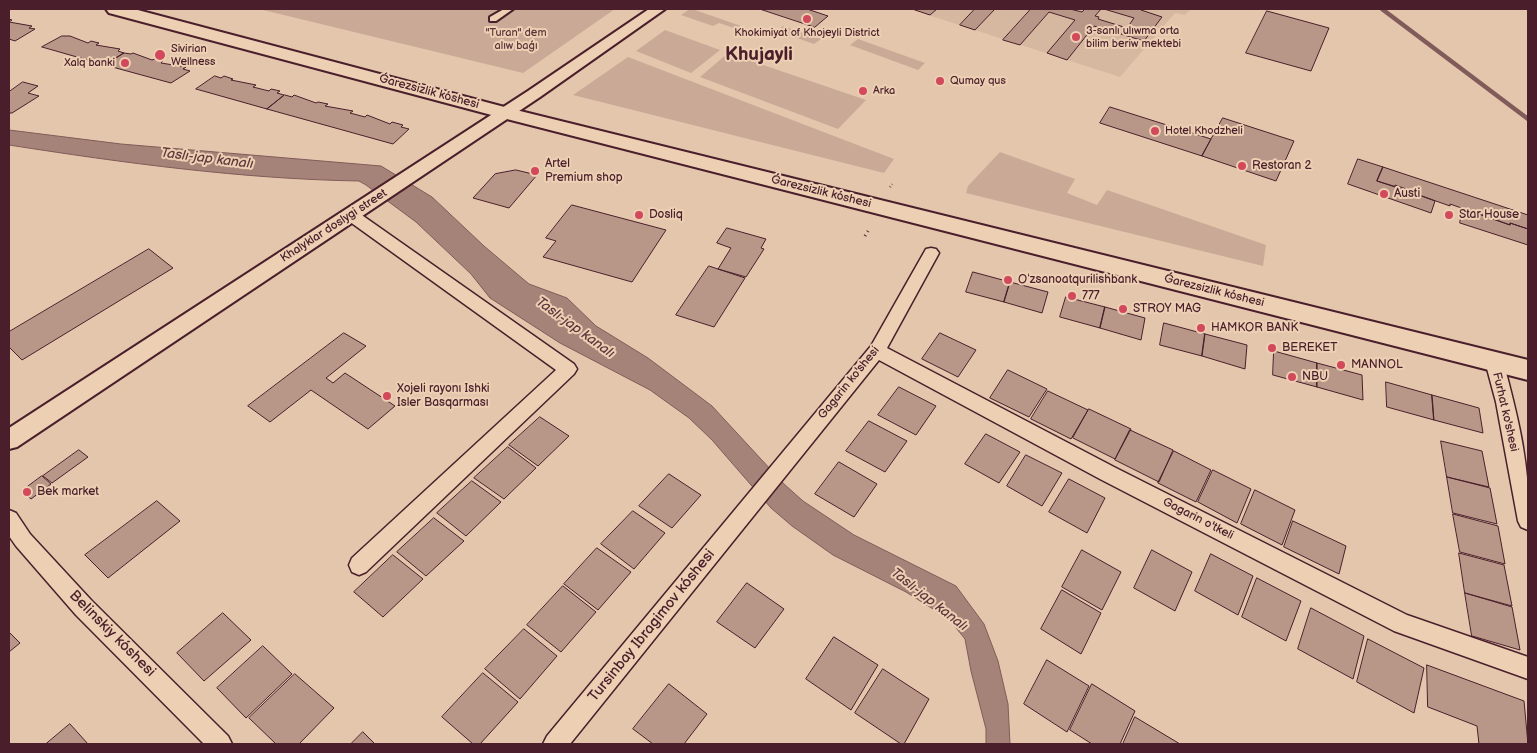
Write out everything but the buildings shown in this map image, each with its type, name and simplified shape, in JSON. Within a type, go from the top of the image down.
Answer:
[{"type":"main road","name":"Ǵarezsizlik kóshesi","points":[[115,9],[506,112],[1528,370]]},
{"type":"street","points":[[493,19],[509,9]]},
{"type":"street","name":"Khalyklar doslygi street","points":[[9,440],[371,202],[658,9]]},
{"type":"street","points":[[351,214],[568,369],[359,566]]},
{"type":"street","name":"Gagarin ko'shesi","points":[[747,508],[877,351],[931,253]]},
{"type":"street","name":"Gagarin o'tkeli","points":[[877,351],[1107,473],[1402,624],[1528,668]]},
{"type":"street","name":"Furhat ko'shesi","points":[[1494,361],[1528,521]]},
{"type":"street","name":"Tursinbay Ibragimov kóshesi","points":[[555,744],[747,508]]},
{"type":"street","name":"Belinskiy kóshesi","points":[[9,519],[23,540],[84,608],[123,644],[220,744]]},
{"type":"path","points":[[890,187],[893,183]]},
{"type":"path","points":[[865,236],[868,230]]},
{"type":"shaded area","name":"3-sanlı ulıwma orta bilim beriw mektebi","points":[[910,9],[1191,9],[1185,15],[1175,13],[1120,77]]},
{"type":"green space","name":"\"Turan\" dem alıw baǵı","points":[[259,9],[615,9],[523,73]]},
{"type":"green space","points":[[690,9],[741,26],[737,29],[719,23],[713,26],[681,15]]},
{"type":"green space","points":[[783,26],[821,39],[814,44],[777,31]]},
{"type":"green space","points":[[665,30],[720,50],[691,73],[636,51]]},
{"type":"green space","points":[[858,39],[925,63],[918,70],[850,45]]},
{"type":"green space","points":[[728,53],[866,100],[838,129],[700,77]]},
{"type":"green space","points":[[628,57],[894,159],[884,173],[573,95]]},
{"type":"green space","points":[[1000,152],[1075,179],[1067,193],[1097,205],[1107,190],[1266,245],[1263,266],[966,193],[968,186]]},
{"type":"water","name":"Taslı-jap kanalı","points":[[9,130],[121,144],[381,166],[432,197],[484,246],[529,284],[567,298],[596,326],[648,358],[712,406],[784,484],[803,501],[854,535],[956,586],[984,624],[998,661],[1008,704],[1010,744],[986,744],[986,729],[965,639],[949,619],[906,592],[833,555],[792,526],[771,508],[712,440],[689,418],[650,390],[560,343],[490,298],[471,274],[416,222],[366,185],[359,181],[271,177],[183,169],[9,145]]},
{"type":"waterway","points":[[1382,9],[1528,119]]},
{"type":"place","name":"Khokimiyat of Khojeyli District","points":[[807,19]]},
{"type":"place","name":"3-sanlı ulıwma orta bilim beriw mektebi","points":[[1076,37]]},
{"type":"place","name":"Sivirian Wellness","points":[[160,55]]},
{"type":"place","name":"Xalq banki","points":[[125,63]]},
{"type":"place","name":"Qumay qus","points":[[940,81]]},
{"type":"place","name":"Arka","points":[[863,91]]},
{"type":"place","name":"Hotel Khodzheli","points":[[1155,131]]},
{"type":"place","name":"Restoran 2","points":[[1242,166]]},
{"type":"place","name":"Artel Premium shop","points":[[535,171]]},
{"type":"place","name":"Austi","points":[[1384,194]]},
{"type":"place","name":"Dosliq","points":[[639,215]]},
{"type":"place","name":"Star House","points":[[1449,215]]},
{"type":"place","name":"Oʻzsanoatqurilishbank","points":[[1008,280]]},
{"type":"place","name":"777","points":[[1072,296]]},
{"type":"place","name":"STROY MAG","points":[[1123,309]]},
{"type":"place","name":"HAMKOR BANK","points":[[1201,328]]},
{"type":"place","name":"BEREKET","points":[[1272,348]]},
{"type":"place","name":"MANNOL","points":[[1341,365]]},
{"type":"place","name":"NBU","points":[[1292,377]]},
{"type":"place","name":"Xojeli rayonı Ishki Isler Basqarması","points":[[387,396]]},
{"type":"place","name":"Bek market","points":[[27,492]]},
{"type":"district","name":"Khujayli","points":[[759,55]]}]
